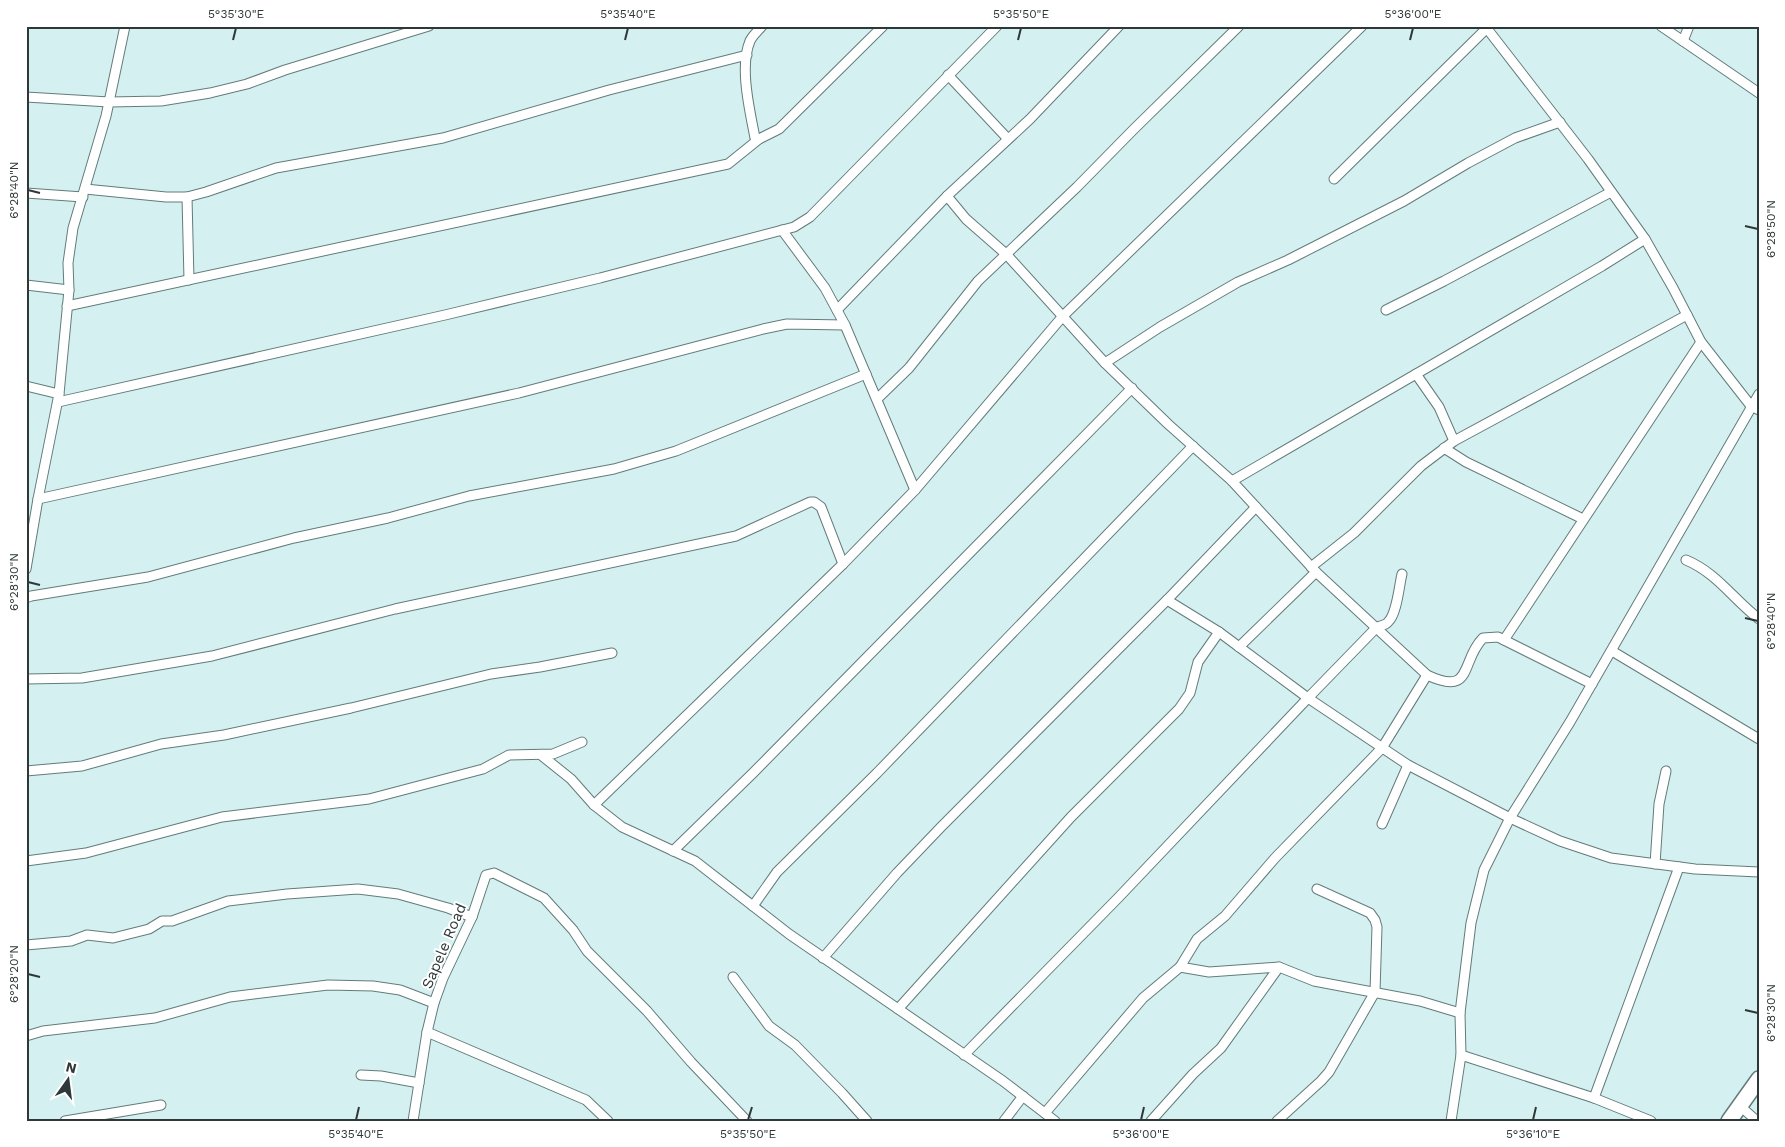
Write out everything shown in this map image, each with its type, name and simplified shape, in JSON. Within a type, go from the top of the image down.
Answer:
[{"type":"highway","points":[[1729,1121],[1759,1080]]},
{"type":"street","points":[[26,569],[31,514],[38,499],[58,398],[69,290],[69,254],[73,228],[109,102],[125,26]]},
{"type":"street","points":[[26,97],[109,102],[161,101],[210,93],[247,84],[429,26]]},
{"type":"street","points":[[759,139],[755,138],[746,90],[747,55],[750,40],[762,26]]},
{"type":"street","points":[[67,306],[728,164],[759,139],[780,129],[883,26]]},
{"type":"street","points":[[26,386],[58,398],[445,315],[600,278],[794,226],[810,217],[996,26]]},
{"type":"street","points":[[837,310],[947,196],[1030,118],[1119,26]]},
{"type":"street","points":[[877,399],[910,368],[978,281],[1077,187],[1239,26]]},
{"type":"street","points":[[594,806],[843,564],[915,490],[1063,316],[1362,26]]},
{"type":"street","points":[[1661,26],[1759,93]]},
{"type":"street","points":[[1682,41],[1689,26]]},
{"type":"street","points":[[1334,179],[1486,27],[1588,158],[1644,239],[1701,342],[1755,408]]},
{"type":"street","points":[[26,193],[187,197],[276,168],[360,151],[443,138],[609,90],[747,55]]},
{"type":"street","points":[[948,75],[1008,139]]},
{"type":"street","points":[[1105,363],[1176,317],[1238,282],[1288,260],[1404,201],[1515,138],[1560,122]]},
{"type":"street","points":[[1386,310],[1611,192]]},
{"type":"street","points":[[947,196],[966,219],[1007,255],[1105,363],[1232,481],[1314,570],[1427,675],[1448,683],[1455,682],[1464,675],[1475,646],[1483,638],[1498,637],[1592,684]]},
{"type":"street","points":[[187,197],[189,280]]},
{"type":"street","points":[[782,230],[825,288],[845,325],[915,490]]},
{"type":"street","points":[[1232,481],[1644,239]]},
{"type":"street","points":[[26,285],[69,290]]},
{"type":"street","points":[[1239,647],[1314,570],[1421,466],[1444,448],[1687,315]]},
{"type":"street","points":[[38,499],[519,392],[763,329],[787,324],[845,325]]},
{"type":"street","points":[[1504,640],[1701,342]]},
{"type":"street","points":[[26,598],[148,577],[294,538],[388,518],[469,496],[614,469],[676,451],[866,374]]},
{"type":"street","points":[[1416,374],[1439,408],[1454,441]]},
{"type":"street","points":[[673,851],[753,773],[1132,388]]},
{"type":"street","points":[[1451,1121],[1460,1055],[1460,1013],[1471,923],[1484,870],[1510,818],[1570,722],[1755,408],[1759,394]]},
{"type":"street","points":[[753,906],[777,872],[877,773],[1193,446]]},
{"type":"street","points":[[1444,448],[1466,462],[1583,519]]},
{"type":"street","points":[[26,680],[82,678],[212,656],[395,609],[736,536],[810,502],[814,502],[821,507],[843,564]]},
{"type":"street","points":[[823,958],[940,827],[1167,600],[1256,508]]},
{"type":"street","points":[[1686,560],[1701,566],[1743,607],[1759,619]]},
{"type":"street","points":[[964,1055],[1377,627],[1388,622],[1393,615],[1402,574]]},
{"type":"street","points":[[1167,600],[1219,632],[1308,698],[1408,765],[1510,818],[1560,841],[1611,858],[1679,867],[1759,872]]},
{"type":"street","points":[[898,1009],[1070,816],[1179,709],[1190,694],[1198,662],[1219,632]]},
{"type":"street","points":[[1612,651],[1759,739]]},
{"type":"street","points":[[26,771],[82,766],[161,744],[224,736],[491,674],[612,654]]},
{"type":"street","points":[[1045,1113],[1143,998],[1180,967],[1197,939],[1225,916],[1275,858],[1382,748],[1427,675]]},
{"type":"street","points":[[26,861],[86,853],[222,817],[369,799],[482,768],[509,755],[553,754],[582,742]]},
{"type":"street","points":[[541,755],[571,780],[594,806],[622,827],[695,861],[789,934],[1003,1081],[1055,1121]]},
{"type":"street","points":[[1382,824],[1408,765]]},
{"type":"street","points":[[1655,864],[1659,804],[1666,771]]},
{"type":"street","points":[[1594,1098],[1679,867]]},
{"type":"street","name":"Sapele Road","points":[[413,1121],[434,1003],[443,978],[472,917],[486,875],[494,873],[544,898],[572,930],[587,951],[635,999],[747,1121]]},
{"type":"street","points":[[1277,1121],[1329,1072],[1375,992],[1378,927],[1376,920],[1370,913],[1317,888]]},
{"type":"street","points":[[26,945],[71,940],[87,935],[112,938],[149,929],[162,922],[228,901],[286,894],[358,889],[398,894],[472,917]]},
{"type":"street","points":[[1180,967],[1209,972],[1279,967],[1314,981],[1420,1001],[1460,1013]]},
{"type":"street","points":[[1151,1121],[1193,1074],[1221,1048],[1279,967]]},
{"type":"street","points":[[734,977],[769,1026],[795,1045],[867,1121]]},
{"type":"street","points":[[26,1036],[43,1031],[154,1018],[230,997],[328,985],[373,986],[400,990],[434,1003]]},
{"type":"street","points":[[428,1032],[586,1100],[608,1121]]},
{"type":"street","points":[[1460,1055],[1594,1098],[1651,1121]]},
{"type":"street","points":[[361,1075],[381,1076],[419,1083]]},
{"type":"street","points":[[1004,1121],[1023,1096]]},
{"type":"street","points":[[65,1121],[161,1105]]},
{"type":"street","points":[[1740,1106],[1757,1121]]}]
